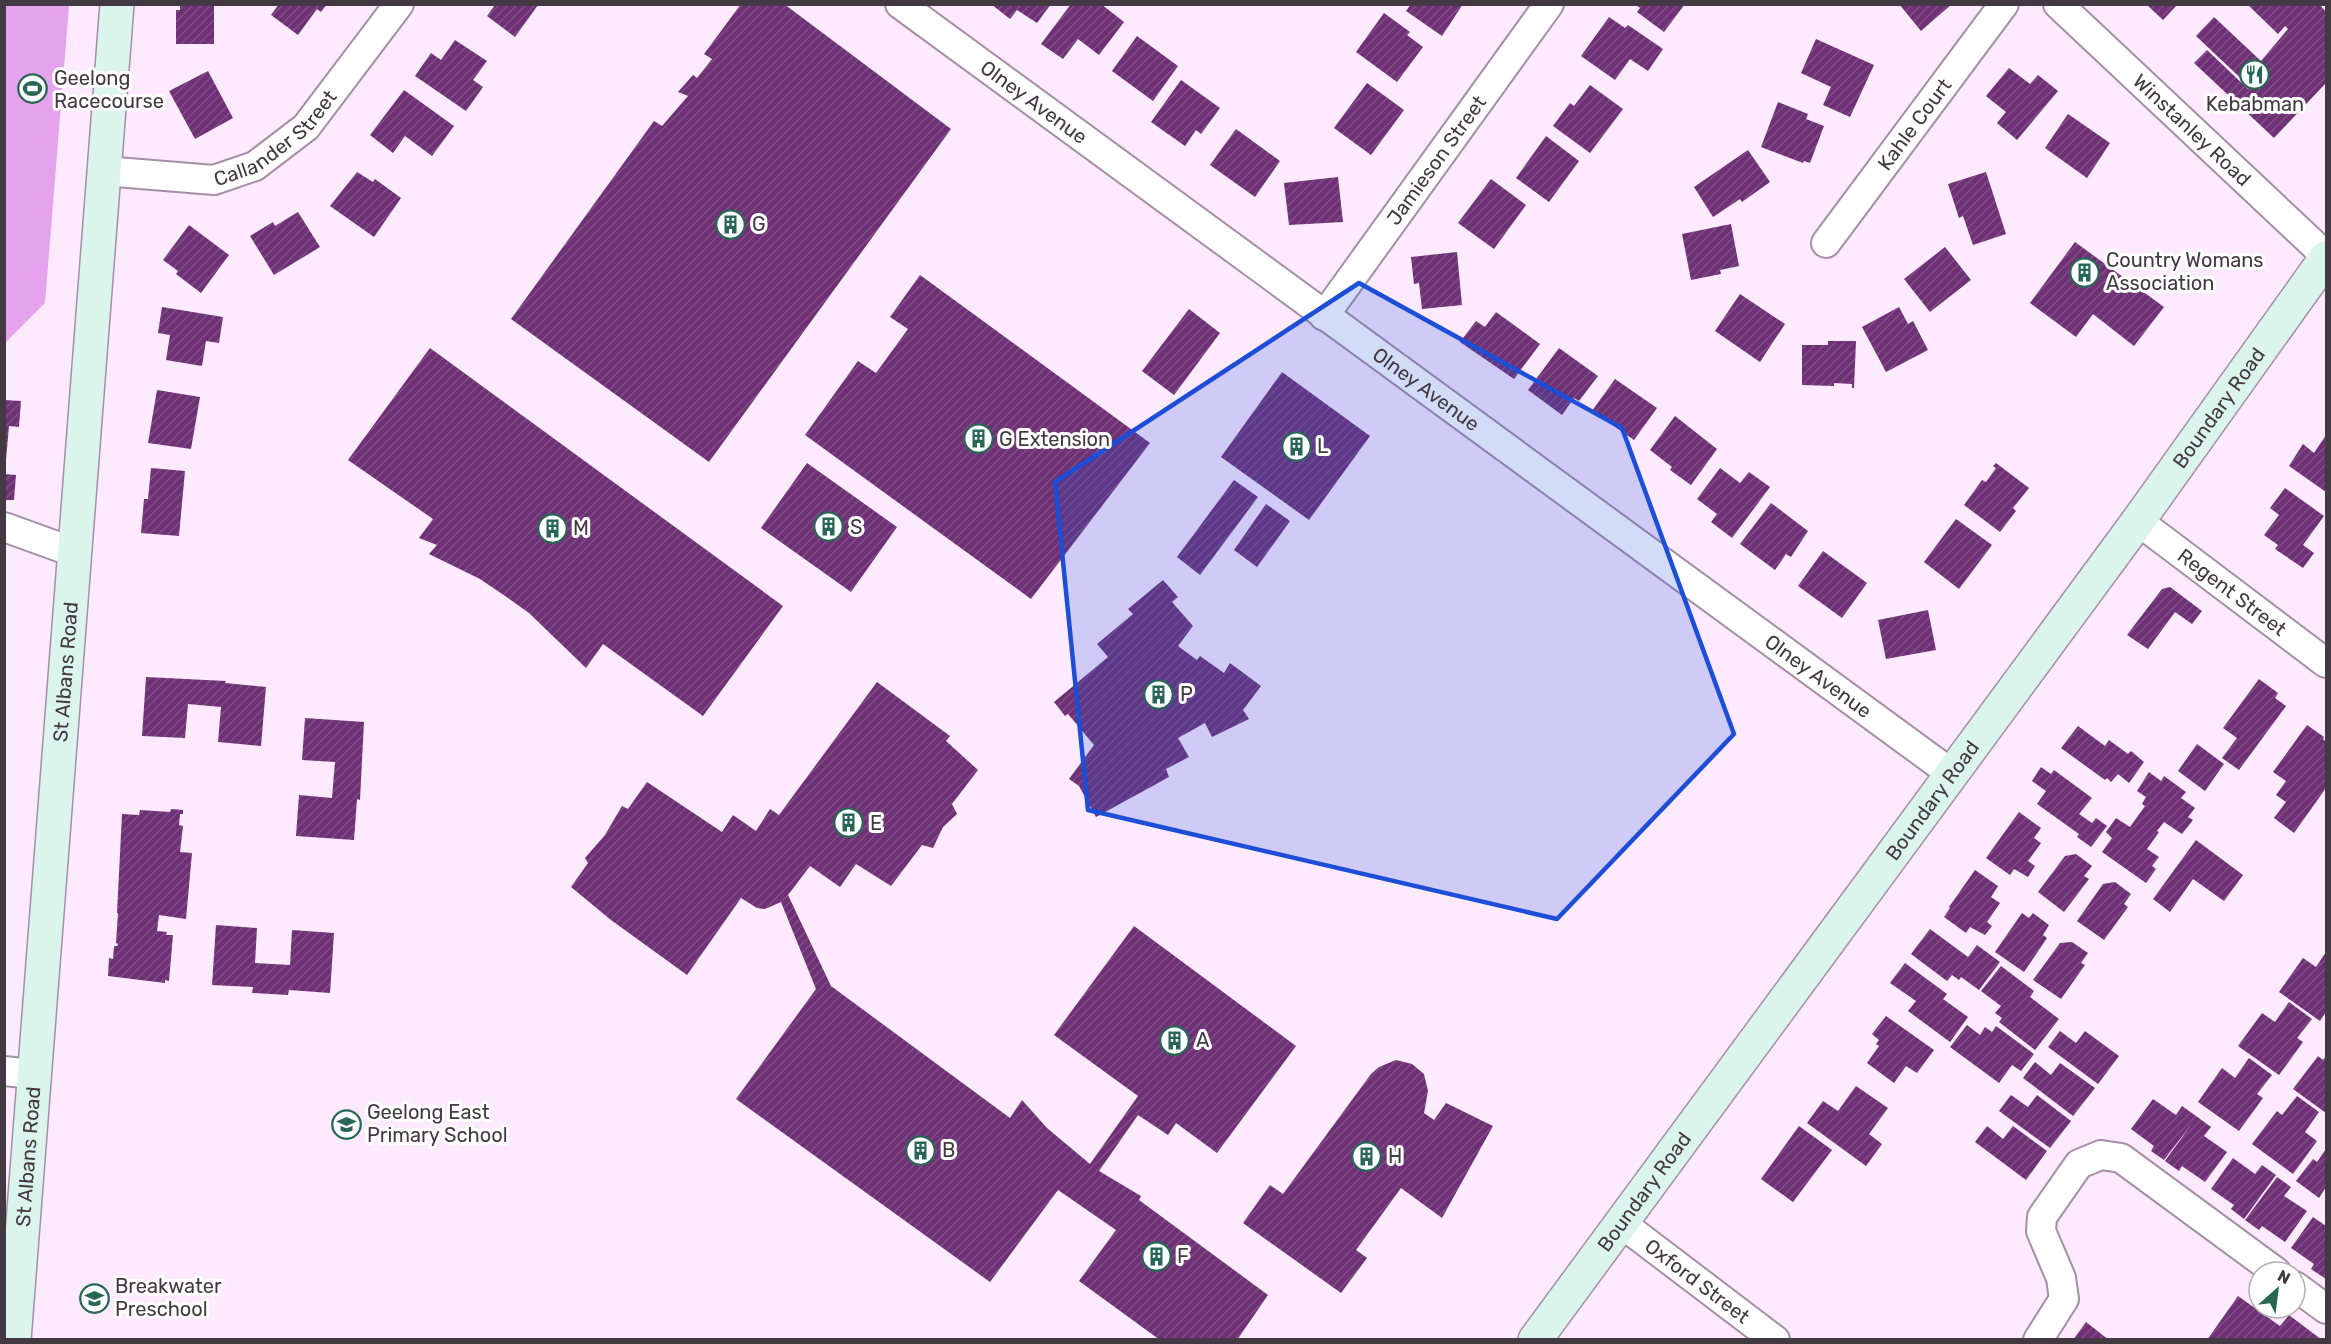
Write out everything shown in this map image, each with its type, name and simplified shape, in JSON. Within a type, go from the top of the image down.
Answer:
[{"type":"street","name":"St Albans Road","points":[[14,1340],[19,1072],[76,553],[117,4]]},
{"type":"street","name":"Callander Street","points":[[104,171],[214,180],[255,166],[306,127],[399,4]]},
{"type":"street","name":"Olney Avenue","points":[[900,4],[1952,774]]},
{"type":"street","name":"Jamieson Street","points":[[1324,316],[1549,4]]},
{"type":"street","name":"Kahle Court","points":[[1826,243],[2004,4]]},
{"type":"street","name":"Winstanley Road","points":[[2058,4],[2326,257]]},
{"type":"street","name":"Boundary Road","points":[[1535,1340],[2138,521],[2326,257]]},
{"type":"street","name":"Regent Street","points":[[2138,521],[2326,663]]},
{"type":"street","points":[[4,527],[76,553]]},
{"type":"street","points":[[2037,1340],[2064,1299],[2061,1278],[2041,1231],[2042,1217],[2079,1164],[2101,1155],[2121,1158],[2260,1260]]},
{"type":"street","name":"Oxford Street","points":[[1622,1223],[1775,1340]]},
{"type":"street","points":[[2307,1295],[2326,1309]]},
{"type":"highlighted area","points":[[1359,283],[1622,428],[1734,734],[1557,919],[1088,810],[1055,482]]},
{"type":"shaded area","name":"Geelong Racecourse","points":[[5,4],[69,5],[45,303],[5,343]]},
{"type":"building","points":[[180,4],[214,4],[214,44],[176,44],[176,10],[180,10]]},
{"type":"building","points":[[279,4],[327,4],[321,12],[317,9],[298,35],[271,15]]},
{"type":"building","name":"G","points":[[741,4],[784,4],[951,129],[709,462],[511,319],[654,121],[662,126],[688,96],[678,92],[693,75],[697,78],[712,59],[704,54]]},
{"type":"building","points":[[991,4],[1051,4],[1037,23],[1017,10],[1010,19]]},
{"type":"building","points":[[1071,4],[1101,4],[1124,22],[1099,55],[1078,39],[1063,59],[1041,44]]},
{"type":"building","points":[[1411,4],[1463,4],[1442,36],[1406,11]]},
{"type":"building","points":[[1635,4],[1685,4],[1664,32],[1637,12],[1640,8]]},
{"type":"building","points":[[1899,4],[1952,4],[1921,31]]},
{"type":"building","points":[[2146,4],[2178,4],[2163,20]]},
{"type":"building","points":[[2247,4],[2319,4],[2326,12],[2326,83],[2274,138],[2194,63],[2207,50],[2248,89],[2250,87],[2196,36],[2214,17],[2261,61],[2288,29],[2285,26],[2278,34]]},
{"type":"building","points":[[495,5],[538,5],[515,37],[487,16]]},
{"type":"building","points":[[1384,13],[1410,32],[1407,35],[1423,47],[1397,82],[1356,52]]},
{"type":"building","points":[[1609,17],[1625,28],[1628,25],[1663,49],[1648,71],[1630,59],[1615,80],[1581,56]]},
{"type":"building","points":[[1137,36],[1178,66],[1153,101],[1112,71]]},
{"type":"building","points":[[1816,39],[1874,65],[1850,117],[1823,105],[1831,87],[1801,73]]},
{"type":"building","points":[[455,40],[487,61],[473,80],[483,87],[466,111],[415,76],[431,53],[441,60]]},
{"type":"building","points":[[2009,68],[2030,84],[2038,75],[2058,91],[2017,140],[1997,123],[2006,112],[1986,96]]},
{"type":"building","points":[[208,71],[233,118],[195,139],[169,91]]},
{"type":"building","points":[[1181,80],[1220,108],[1201,134],[1196,130],[1185,146],[1151,122]]},
{"type":"building","points":[[1367,83],[1404,110],[1371,155],[1334,128]]},
{"type":"building","points":[[1590,85],[1623,109],[1590,153],[1553,126],[1570,103],[1574,106]]},
{"type":"building","points":[[404,90],[454,126],[432,156],[405,136],[393,153],[370,135]]},
{"type":"building","points":[[1778,102],[1808,114],[1806,119],[1824,126],[1810,163],[1804,161],[1803,163],[1761,147]]},
{"type":"building","points":[[2068,114],[2110,143],[2087,178],[2045,148]]},
{"type":"building","points":[[1236,129],[1280,161],[1255,197],[1210,165]]},
{"type":"building","points":[[1546,136],[1579,161],[1549,202],[1516,178]]},
{"type":"building","points":[[1748,150],[1770,182],[1742,202],[1740,199],[1713,217],[1694,187]]},
{"type":"building","points":[[357,172],[373,182],[375,179],[401,198],[374,237],[330,206]]},
{"type":"building","points":[[1986,172],[2006,234],[1973,245],[1963,216],[1959,218],[1948,184]]},
{"type":"building","points":[[1338,177],[1343,222],[1289,225],[1284,183]]},
{"type":"building","points":[[1491,179],[1526,205],[1494,249],[1458,223]]},
{"type":"building","points":[[298,212],[320,247],[274,275],[250,236],[273,222],[275,226]]},
{"type":"building","points":[[1731,224],[1739,266],[1720,270],[1721,274],[1691,280],[1682,234]]},
{"type":"building","points":[[189,225],[229,255],[201,293],[176,274],[178,271],[163,260]]},
{"type":"building","name":"Country Womans Association","points":[[2075,242],[2164,307],[2134,346],[2093,314],[2076,337],[2030,303]]},
{"type":"building","points":[[1945,247],[1971,280],[1930,312],[1904,279]]},
{"type":"building","points":[[1457,252],[1462,305],[1422,309],[1419,283],[1414,284],[1411,257]]},
{"type":"building","name":"G Extension","points":[[920,275],[1150,443],[1031,599],[805,435],[858,361],[876,373],[908,329],[890,317]]},
{"type":"building","points":[[1740,294],[1785,324],[1760,362],[1715,331]]},
{"type":"building","points":[[162,307],[223,317],[219,343],[206,341],[202,366],[166,360],[170,335],[158,333]]},
{"type":"building","points":[[1899,307],[1908,324],[1913,321],[1928,350],[1886,372],[1862,327]]},
{"type":"building","points":[[1189,309],[1220,333],[1174,395],[1142,371]]},
{"type":"building","points":[[1496,312],[1540,344],[1514,379],[1460,342],[1476,321],[1485,327]]},
{"type":"building","points":[[1828,341],[1856,341],[1854,388],[1852,384],[1802,385],[1802,345],[1828,345]]},
{"type":"building","name":"M","points":[[430,348],[783,606],[703,716],[603,644],[586,668],[529,613],[480,579],[429,554],[437,545],[419,538],[433,519],[348,460]]},
{"type":"building","points":[[1559,348],[1598,376],[1579,401],[1574,398],[1562,415],[1528,390]]},
{"type":"building","name":"L","points":[[1282,372],[1370,436],[1309,520],[1221,457]]},
{"type":"building","points":[[1615,379],[1657,408],[1634,440],[1592,411]]},
{"type":"building","points":[[157,390],[200,397],[191,449],[148,443]]},
{"type":"building","points":[[4,400],[21,401],[19,427],[9,426],[6,460],[4,460]]},
{"type":"building","points":[[1675,416],[1717,449],[1691,485],[1670,470],[1672,467],[1650,450]]},
{"type":"building","points":[[2326,435],[2326,492],[2289,466],[2303,444],[2314,453]]},
{"type":"building","name":"S","points":[[807,463],[897,527],[851,592],[761,528]]},
{"type":"building","points":[[1996,463],[2029,488],[2013,508],[2016,511],[2000,532],[1964,505],[1982,480],[1986,482],[1996,468],[1993,466]]},
{"type":"building","points":[[151,468],[185,471],[179,536],[141,533],[144,499],[148,499]]},
{"type":"building","points":[[1720,468],[1740,483],[1749,472],[1770,487],[1732,538],[1711,522],[1717,514],[1697,499]]},
{"type":"building","points":[[4,474],[16,475],[14,500],[4,500]]},
{"type":"building","points":[[1234,480],[1258,497],[1200,575],[1177,557]]},
{"type":"building","points":[[2285,488],[2324,516],[2303,545],[2314,553],[2303,568],[2275,549],[2278,545],[2264,535],[2279,515],[2270,508]]},
{"type":"building","points":[[1771,503],[1808,531],[1791,557],[1786,554],[1775,570],[1740,544]]},
{"type":"building","points":[[1266,504],[1290,521],[1257,567],[1234,550]]},
{"type":"building","points":[[1956,519],[1992,545],[1959,589],[1924,562]]},
{"type":"building","points":[[1823,551],[1867,583],[1842,618],[1798,586]]},
{"type":"building","name":"P","points":[[1163,580],[1178,597],[1172,602],[1193,626],[1178,646],[1197,660],[1200,656],[1224,673],[1230,663],[1261,686],[1243,710],[1249,719],[1212,737],[1205,723],[1178,738],[1189,757],[1166,769],[1169,777],[1096,817],[1079,786],[1069,779],[1094,745],[1068,714],[1065,716],[1054,702],[1108,657],[1097,644],[1133,614],[1128,609]]},
{"type":"building","points":[[2170,587],[2202,611],[2192,624],[2175,612],[2148,649],[2127,635],[2162,589]]},
{"type":"building","points":[[1928,610],[1936,650],[1886,659],[1878,620]]},
{"type":"building","points":[[146,677],[226,681],[225,683],[266,687],[261,746],[218,742],[221,707],[188,704],[185,738],[142,736]]},
{"type":"building","points":[[2259,679],[2278,693],[2275,698],[2286,706],[2239,770],[2222,758],[2237,738],[2223,728]]},
{"type":"building","points":[[877,682],[950,736],[946,741],[978,770],[952,804],[957,814],[943,827],[933,848],[922,845],[891,886],[856,864],[840,887],[810,866],[788,895],[831,986],[1010,1118],[1022,1100],[1047,1128],[1090,1164],[1138,1096],[1054,1035],[1134,926],[1296,1046],[1217,1153],[1176,1123],[1168,1135],[1138,1115],[1099,1171],[1141,1196],[1139,1200],[1268,1295],[1237,1340],[1160,1340],[1079,1281],[1116,1230],[1058,1190],[990,1282],[736,1099],[816,989],[781,902],[765,909],[757,908],[741,898],[687,975],[611,920],[571,887],[588,863],[585,858],[605,835],[622,806],[628,809],[647,782],[722,832],[733,815],[756,831],[770,809],[779,815]]},
{"type":"building","points":[[305,718],[364,722],[360,800],[357,799],[354,840],[296,836],[299,795],[332,798],[335,762],[302,760]]},
{"type":"building","points":[[2307,725],[2324,737],[2326,742],[2326,788],[2294,833],[2274,818],[2286,802],[2276,795],[2286,781],[2273,772]]},
{"type":"building","points":[[2078,726],[2105,746],[2109,740],[2128,754],[2131,751],[2144,762],[2129,783],[2118,774],[2111,782],[2107,778],[2105,780],[2061,748]]},
{"type":"building","points":[[2197,744],[2224,764],[2205,791],[2178,771]]},
{"type":"building","points":[[2041,767],[2051,774],[2054,770],[2092,798],[2079,814],[2092,823],[2096,818],[2107,826],[2091,847],[2077,837],[2079,834],[2037,804],[2046,791],[2032,781]]},
{"type":"building","points":[[2149,772],[2161,781],[2164,776],[2186,792],[2181,798],[2195,808],[2188,817],[2193,820],[2182,834],[2164,822],[2157,831],[2159,832],[2147,849],[2159,857],[2152,866],[2156,869],[2146,883],[2102,852],[2112,838],[2106,832],[2116,818],[2130,827],[2145,806],[2142,804],[2146,797],[2137,791]]},
{"type":"building","points":[[171,809],[183,810],[183,814],[180,814],[179,825],[183,826],[180,852],[192,853],[186,919],[159,915],[157,931],[173,935],[169,981],[165,980],[165,983],[108,976],[109,958],[113,959],[114,946],[118,944],[116,943],[122,814],[139,815],[140,810],[170,812]]},
{"type":"building","points":[[2019,812],[2041,828],[2034,838],[2041,843],[2028,861],[2035,866],[2028,877],[2014,869],[2010,875],[1986,858]]},
{"type":"building","points":[[2196,840],[2243,875],[2224,901],[2193,879],[2170,912],[2153,899]]},
{"type":"building","points":[[2076,854],[2092,866],[2084,876],[2089,879],[2064,912],[2038,892],[2065,856]]},
{"type":"building","points":[[1975,870],[1998,886],[1991,897],[2000,903],[1987,922],[1992,926],[1985,935],[1970,927],[1966,933],[1944,917]]},
{"type":"building","points":[[2115,882],[2131,894],[2124,904],[2128,907],[2104,940],[2077,921],[2103,884]]},
{"type":"building","points":[[2022,913],[2029,918],[2033,913],[2049,925],[2043,935],[2047,938],[2024,972],[1995,952]]},
{"type":"building","points":[[216,925],[257,928],[255,963],[290,965],[292,930],[334,933],[330,993],[289,990],[288,995],[252,993],[253,987],[212,985]]},
{"type":"building","points":[[1930,929],[1968,957],[1977,945],[2000,962],[1979,990],[1961,977],[1959,980],[1952,975],[1947,981],[1911,954]]},
{"type":"building","points":[[2072,942],[2088,953],[2081,963],[2085,965],[2061,999],[2033,980],[2060,943]]},
{"type":"building","points":[[2326,952],[2326,1012],[2320,1021],[2279,992],[2303,958],[2316,967]]},
{"type":"building","points":[[1905,963],[1947,994],[1943,999],[1968,1017],[1950,1042],[1908,1011],[1916,1001],[1890,983]]},
{"type":"building","points":[[2001,966],[2034,991],[2030,997],[2059,1019],[2035,1050],[1999,1022],[2002,1018],[1995,1013],[2001,1006],[1981,991]]},
{"type":"building","points":[[2289,1002],[2312,1019],[2297,1038],[2303,1042],[2279,1075],[2238,1046],[2262,1013],[2275,1022]]},
{"type":"building","points":[[1886,1016],[1934,1050],[1917,1073],[1906,1066],[1894,1083],[1867,1063],[1879,1046],[1876,1044],[1879,1040],[1872,1034]]},
{"type":"building","points":[[1967,1025],[1980,1035],[1985,1027],[1992,1032],[1996,1026],[2034,1054],[2021,1071],[2012,1065],[1999,1083],[1950,1047]]},
{"type":"building","points":[[2060,1031],[2076,1043],[2085,1031],[2119,1056],[2098,1084],[2048,1047]]},
{"type":"building","points":[[2318,1056],[2323,1060],[2326,1056],[2326,1113],[2293,1089]]},
{"type":"building","points":[[2249,1058],[2272,1075],[2257,1094],[2263,1098],[2239,1131],[2198,1102],[2222,1068],[2235,1078]]},
{"type":"building","name":"H","points":[[1396,1060],[1412,1064],[1424,1074],[1428,1091],[1424,1113],[1434,1120],[1446,1103],[1493,1126],[1442,1218],[1401,1188],[1356,1250],[1367,1258],[1341,1293],[1243,1223],[1270,1185],[1283,1194],[1371,1074],[1379,1067]]},
{"type":"building","points":[[2035,1062],[2051,1075],[2060,1063],[2095,1088],[2073,1116],[2023,1078]]},
{"type":"building","points":[[1856,1086],[1888,1108],[1869,1134],[1882,1144],[1866,1166],[1807,1123],[1823,1101],[1838,1111]]},
{"type":"building","points":[[2011,1095],[2028,1107],[2037,1095],[2071,1121],[2050,1148],[1999,1111]]},
{"type":"building","points":[[2297,1096],[2319,1112],[2305,1132],[2317,1141],[2293,1174],[2252,1144],[2277,1111],[2282,1115]]},
{"type":"building","points":[[2153,1099],[2176,1115],[2182,1106],[2196,1116],[2211,1127],[2204,1136],[2227,1152],[2205,1182],[2182,1166],[2179,1171],[2165,1161],[2193,1122],[2164,1160],[2151,1151],[2154,1146],[2131,1129]]},
{"type":"building","points":[[1799,1126],[1832,1150],[1793,1202],[1761,1179]]},
{"type":"building","points":[[1987,1126],[2003,1139],[2013,1126],[2047,1151],[2026,1180],[1975,1142]]},
{"type":"building","points":[[2326,1149],[2326,1187],[2319,1198],[2296,1181],[2313,1159],[2317,1162]]},
{"type":"building","points":[[2233,1158],[2255,1174],[2262,1165],[2276,1175],[2244,1219],[2231,1209],[2234,1205],[2211,1189]]},
{"type":"building","points":[[2277,1177],[2291,1187],[2284,1196],[2307,1211],[2285,1242],[2262,1226],[2259,1230],[2245,1220]]},
{"type":"building","points":[[2313,1217],[2326,1226],[2326,1279],[2311,1269],[2314,1264],[2291,1248]]},
{"type":"building","points":[[2238,1296],[2247,1302],[2247,1320],[2272,1320],[2280,1326],[2285,1320],[2296,1320],[2322,1340],[2207,1340]]},
{"type":"building","points":[[2086,1322],[2109,1340],[2073,1340]]},
{"type":"place","name":"Kebabman","points":[[2255,74]]},
{"type":"place","name":"Geelong Racecourse","points":[[33,89]]},
{"type":"place","name":"G","points":[[731,224]]},
{"type":"place","name":"Country Womans Association","points":[[2085,272]]},
{"type":"place","name":"G Extension","points":[[978,439]]},
{"type":"place","name":"L","points":[[1296,446]]},
{"type":"place","name":"S","points":[[829,527]]},
{"type":"place","name":"M","points":[[552,528]]},
{"type":"place","name":"P","points":[[1159,694]]},
{"type":"place","name":"E","points":[[849,823]]},
{"type":"place","name":"A","points":[[1175,1040]]},
{"type":"place","name":"Geelong East Primary School","points":[[346,1124]]},
{"type":"place","name":"B","points":[[921,1150]]},
{"type":"place","name":"H","points":[[1367,1156]]},
{"type":"place","name":"F","points":[[1156,1256]]},
{"type":"place","name":"Breakwater Preschool","points":[[94,1298]]}]
